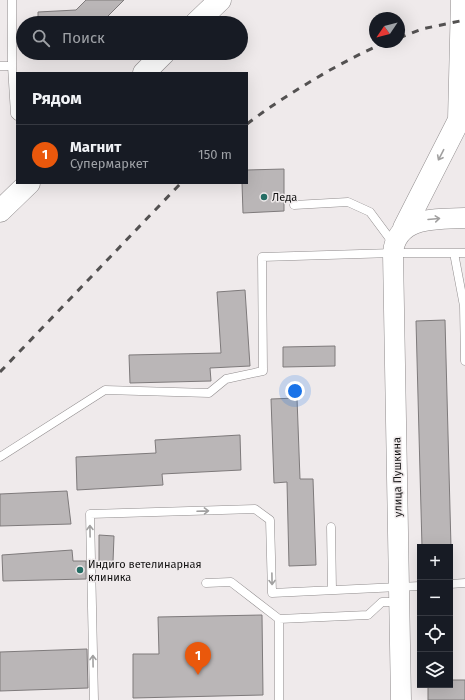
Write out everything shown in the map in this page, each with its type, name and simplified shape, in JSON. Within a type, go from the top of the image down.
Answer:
[{"type":"main road","points":[[203,16],[220,0]]},
{"type":"main road","points":[[397,242],[462,125],[462,0]]},
{"type":"main road","points":[[145,72],[157,60]]},
{"type":"main road","points":[[0,211],[28,184]]},
{"type":"street","points":[[397,242],[429,219],[465,218]]},
{"type":"street","name":"улица Пушкина","points":[[397,242],[401,700]]},
{"type":"lane","points":[[12,0],[12,66],[16,115]]},
{"type":"lane","points":[[0,66],[12,66]]},
{"type":"lane","points":[[294,205],[348,202],[370,212],[397,242]]},
{"type":"lane","points":[[0,457],[105,390],[209,393],[226,379],[263,371],[262,257],[397,242],[454,254],[465,254]]},
{"type":"lane","points":[[454,254],[464,306],[465,361]]},
{"type":"lane","points":[[94,700],[90,514],[255,509],[270,520],[272,593],[332,590],[399,595]]},
{"type":"lane","points":[[331,528],[332,590]]},
{"type":"lane","points":[[206,583],[231,582],[279,619],[368,615],[382,602],[417,587]]},
{"type":"lane","points":[[453,584],[465,582]]},
{"type":"lane","points":[[279,619],[279,700]]},
{"type":"building","points":[[86,0],[124,0],[108,16],[38,16],[38,12],[76,10]]},
{"type":"building","name":"Леда","points":[[284,169],[284,211],[243,213],[242,184],[248,184],[248,170]]},
{"type":"building","points":[[245,290],[250,366],[210,368],[211,381],[130,383],[129,355],[221,353],[217,292]]},
{"type":"building","points":[[445,320],[451,544],[422,544],[416,321]]},
{"type":"building","points":[[335,346],[335,366],[283,367],[283,347]]},
{"type":"building","points":[[297,398],[300,479],[313,479],[316,565],[289,566],[287,482],[274,483],[271,399]]},
{"type":"building","points":[[240,435],[241,470],[162,474],[163,485],[77,490],[76,457],[156,453],[155,440]]},
{"type":"building","points":[[67,491],[71,524],[0,526],[0,494]]},
{"type":"building","points":[[99,535],[114,536],[113,562],[99,562]]},
{"type":"building","points":[[72,550],[73,561],[86,561],[86,579],[3,581],[2,555]]},
{"type":"building","points":[[262,615],[263,695],[133,698],[133,654],[159,654],[158,617]]},
{"type":"building","points":[[87,649],[88,688],[0,691],[0,652]]},
{"type":"building","points":[[453,680],[465,680],[465,700],[428,700],[428,688],[453,688]]},
{"type":"railway","points":[[405,36],[422,29],[465,20]]},
{"type":"railway","points":[[248,123],[287,96],[330,70],[374,48]]},
{"type":"railway","points":[[0,372],[180,184]]},
{"type":"place","name":"Леда","points":[[264,197]]},
{"type":"place","name":"Индиго ветелинарная клиника","points":[[80,570]]},
{"type":"place","name":"Магнит","points":[[198,675]]}]
